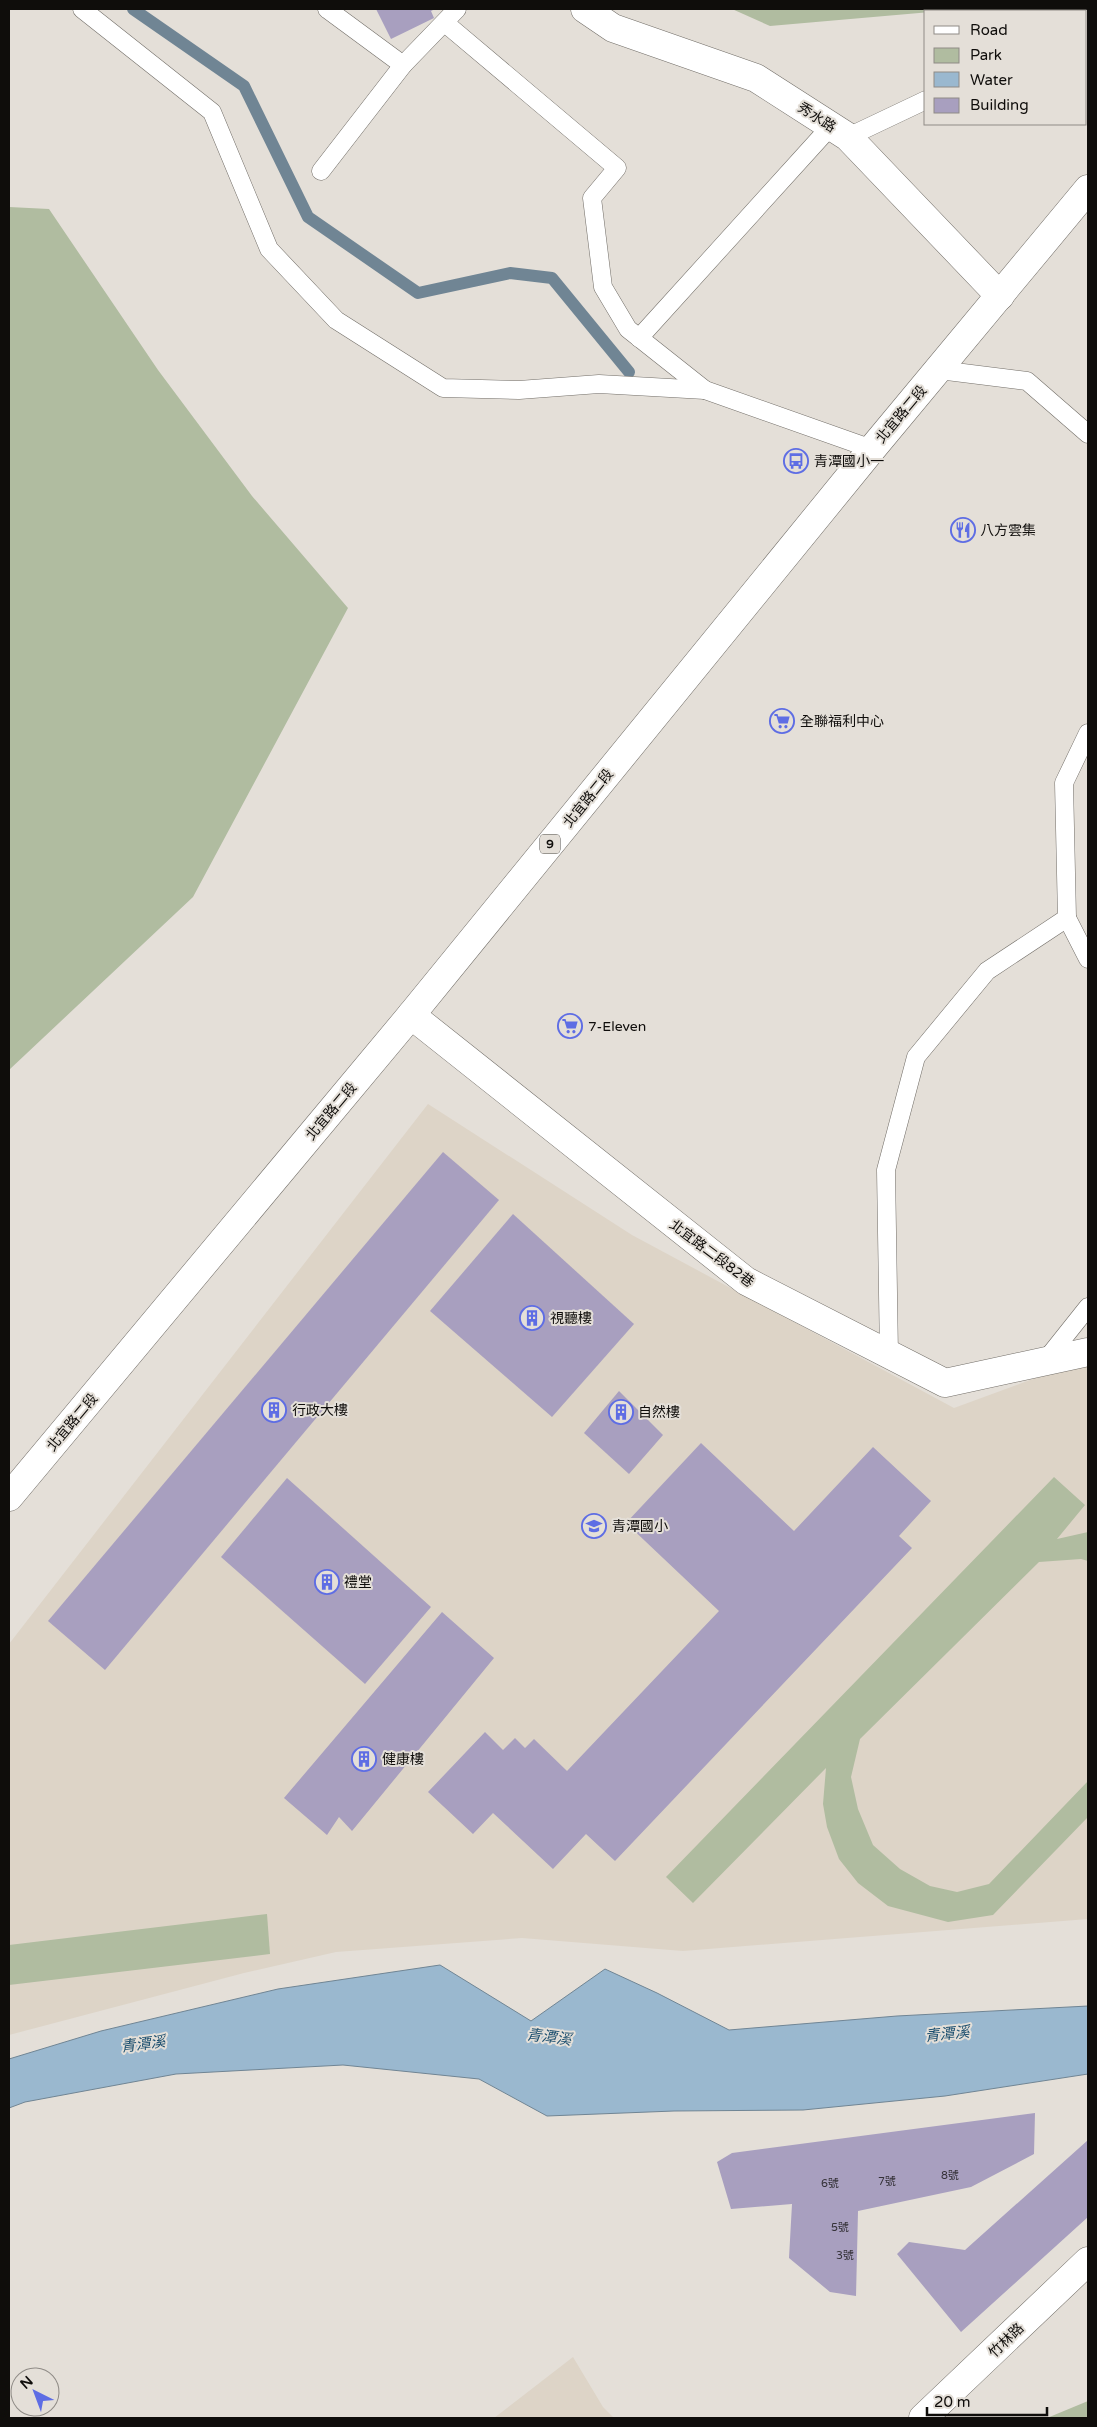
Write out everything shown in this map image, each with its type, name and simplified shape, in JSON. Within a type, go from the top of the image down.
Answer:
[{"type":"main road","name":"秀水路","points":[[585,9],[613,28],[756,78],[840,132],[1000,296]]},
{"type":"main road","name":"北宜路二段","points":[[9,1497],[411,1015],[872,449],[1088,189]]},
{"type":"main road","name":"北宜路二段82巷","points":[[411,1015],[746,1281],[945,1383],[1088,1352]]},
{"type":"main road","name":"竹林路","points":[[923,2418],[1088,2262]]},
{"type":"lane","points":[[82,9],[212,112],[269,249],[336,320],[443,388],[519,390],[599,384],[705,390],[872,449]]},
{"type":"lane","points":[[327,9],[403,65]]},
{"type":"lane","points":[[321,172],[403,65],[457,9]]},
{"type":"lane","points":[[445,23],[617,168],[592,198],[603,287],[628,329],[705,390]]},
{"type":"lane","points":[[639,338],[840,132],[924,101]]},
{"type":"lane","points":[[939,370],[1027,381],[1088,434]]},
{"type":"lane","points":[[1088,733],[1064,783],[1067,918],[1088,959]]},
{"type":"lane","points":[[889,1355],[886,1170],[916,1057],[987,971],[1067,918]]},
{"type":"lane","points":[[1045,1361],[1088,1307]]},
{"type":"shaded area","name":"青潭國小","points":[[428,1104],[632,1235],[954,1408],[1041,1376],[1088,1366],[1088,1919],[683,1951],[522,1938],[336,1952],[244,1973],[9,2035],[9,1644]]},
{"type":"shaded area","points":[[573,2357],[603,2407],[614,2418],[494,2418]]},
{"type":"green space","points":[[732,9],[965,9],[924,10],[924,13],[770,26]]},
{"type":"green space","points":[[9,207],[49,209],[158,370],[252,496],[348,608],[193,897],[9,1070]]},
{"type":"green space","points":[[1054,1477],[1085,1505],[1057,1539],[1088,1532],[1088,1561],[1081,1559],[1039,1562],[860,1739],[851,1777],[858,1809],[873,1845],[900,1869],[930,1886],[957,1892],[989,1884],[1088,1781],[1088,1817],[993,1915],[948,1922],[888,1906],[858,1883],[839,1859],[827,1827],[823,1804],[826,1768],[693,1903],[666,1877]]},
{"type":"green space","points":[[267,1914],[270,1954],[9,1985],[9,1945]]},
{"type":"green space","points":[[1088,2401],[1088,2418],[1047,2418]]},
{"type":"water","name":"青潭溪","points":[[440,1965],[531,2021],[605,1969],[729,2030],[897,2016],[1088,2006],[1088,2074],[945,2096],[803,2110],[674,2111],[547,2116],[479,2079],[343,2065],[176,2074],[25,2102],[9,2108],[9,2059],[101,2031],[278,1989]]},
{"type":"building","points":[[376,9],[435,9],[431,11],[434,18],[391,39]]},
{"type":"building","name":"行政大樓","points":[[443,1152],[499,1200],[105,1670],[48,1621]]},
{"type":"building","name":"視聽樓","points":[[513,1214],[634,1324],[552,1417],[430,1311]]},
{"type":"building","name":"自然樓","points":[[619,1391],[663,1435],[629,1474],[584,1433]]},
{"type":"building","points":[[701,1443],[794,1531],[873,1447],[931,1501],[899,1536],[912,1548],[615,1861],[586,1834],[553,1869],[493,1813],[473,1834],[428,1792],[485,1732],[503,1750],[515,1738],[525,1748],[534,1739],[567,1771],[719,1611],[626,1523]]},
{"type":"building","name":"禮堂","points":[[287,1478],[431,1607],[365,1684],[221,1557]]},
{"type":"building","name":"健康樓","points":[[442,1612],[494,1658],[352,1831],[339,1817],[327,1835],[284,1798]]},
{"type":"building","points":[[1035,2113],[1034,2154],[971,2187],[858,2211],[856,2296],[830,2292],[789,2258],[792,2204],[731,2209],[717,2162],[732,2153]]},
{"type":"building","points":[[1088,2140],[1088,2217],[961,2332],[897,2254],[909,2242],[965,2250]]},
{"type":"waterway","points":[[133,9],[244,86],[308,217],[418,293],[510,273],[552,278],[629,372]]},
{"type":"place","name":"青潭國小一","points":[[796,461]]},
{"type":"place","name":"八方雲集","points":[[963,530]]},
{"type":"place","name":"全聯福利中心","points":[[782,721]]},
{"type":"place","name":"7-Eleven","points":[[570,1026]]},
{"type":"place","name":"視聽樓","points":[[532,1318]]},
{"type":"place","name":"行政大樓","points":[[274,1410]]},
{"type":"place","name":"自然樓","points":[[621,1412]]},
{"type":"place","name":"青潭國小","points":[[594,1526]]},
{"type":"place","name":"禮堂","points":[[327,1582]]},
{"type":"place","name":"健康樓","points":[[364,1759]]}]
